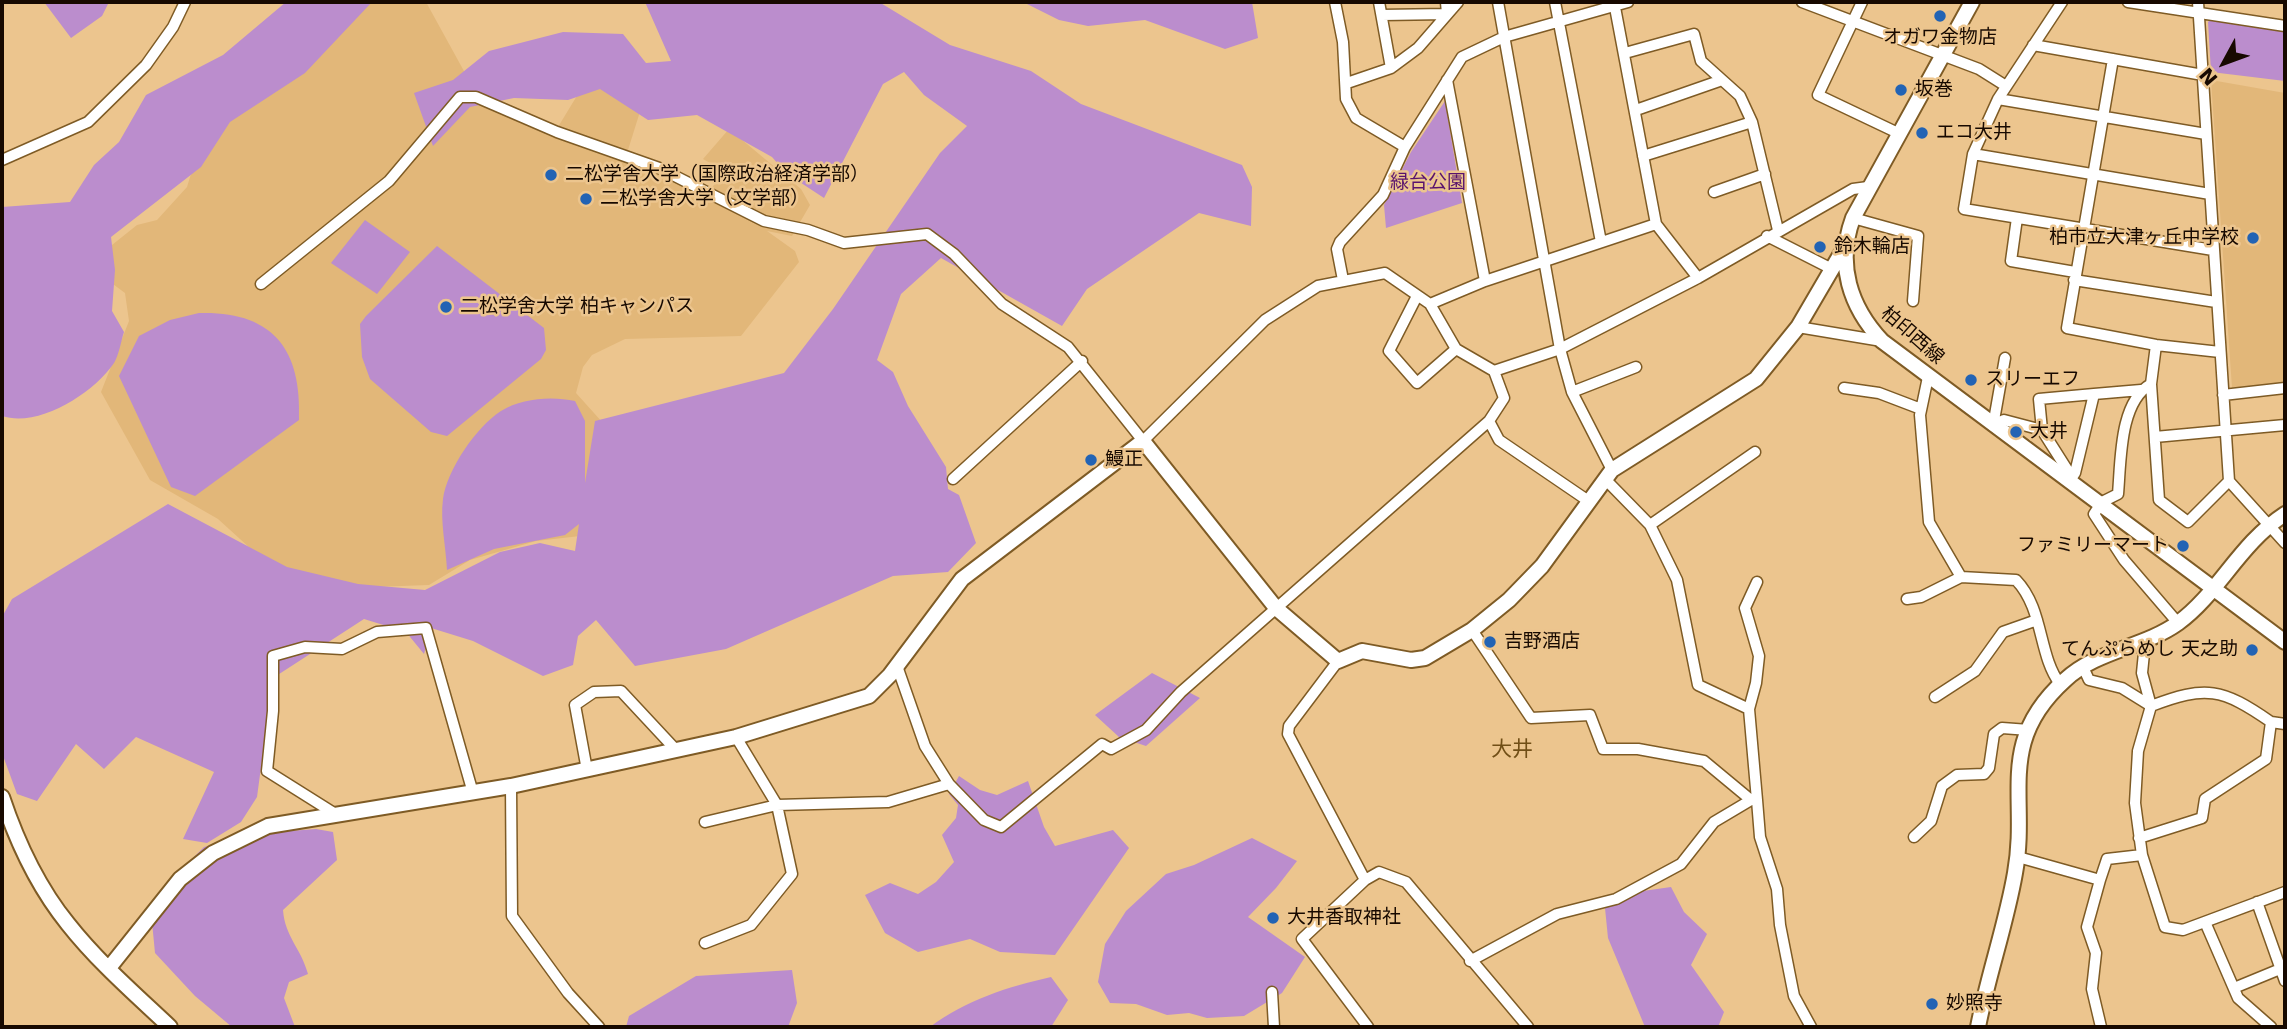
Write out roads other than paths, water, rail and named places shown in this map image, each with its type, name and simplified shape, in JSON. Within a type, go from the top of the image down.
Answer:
[{"type":"street","points":[[2,160],[88,122],[146,65],[173,27],[185,2]]},
{"type":"street","points":[[1335,2],[1347,83],[1346,99],[1356,118],[1405,147]]},
{"type":"street","points":[[1379,2],[1391,68]]},
{"type":"street","points":[[1446,2],[1447,14]]},
{"type":"street","points":[[1347,83],[1391,68],[1418,48],[1458,2]]},
{"type":"street","points":[[1498,2],[1560,349],[1573,392],[1609,475],[1650,526],[1677,580],[1699,685],[1749,709]]},
{"type":"street","points":[[1555,2],[1601,242]]},
{"type":"street","points":[[1343,280],[1337,249],[1340,242],[1383,195],[1405,147],[1462,57],[1504,37],[1628,2]]},
{"type":"street","points":[[1802,2],[1979,69],[2006,86]]},
{"type":"street","points":[[1862,2],[1818,95],[1898,133]]},
{"type":"street","name":"柏印西線","points":[[1972,2],[1853,218],[1846,245],[1847,275],[1855,304],[1882,341],[1993,426],[2072,478],[2100,505],[2285,642]]},
{"type":"street","points":[[2062,2],[1998,99],[1973,154],[1964,209],[2213,250]]},
{"type":"street","points":[[2128,2],[2285,26]]},
{"type":"street","points":[[2198,2],[2230,481],[2285,543]]},
{"type":"street","points":[[1614,4],[1656,223],[1698,278]]},
{"type":"street","points":[[1382,15],[1447,14]]},
{"type":"street","points":[[1625,53],[1694,34],[1701,61],[1740,96],[1752,122],[1777,230]]},
{"type":"street","points":[[2034,45],[2203,75]]},
{"type":"street","points":[[2113,59],[2067,328],[2156,345],[2220,352]]},
{"type":"street","points":[[1447,80],[1485,281]]},
{"type":"street","points":[[1636,110],[1722,80]]},
{"type":"street","points":[[261,284],[389,181],[460,97],[476,97],[557,132],[659,168],[764,221],[808,230],[844,243],[927,234],[954,254],[1002,304],[1068,347],[1082,361],[1276,608],[1338,661]]},
{"type":"street","points":[[1998,99],[2206,134]]},
{"type":"street","points":[[1643,156],[1752,122]]},
{"type":"street","points":[[1973,154],[2210,194]]},
{"type":"street","points":[[1714,192],[1765,174]]},
{"type":"street","points":[[1494,371],[1560,349],[1698,278],[1777,230],[1853,189],[1868,187]]},
{"type":"street","points":[[1853,218],[1918,236],[1913,301]]},
{"type":"street","points":[[2017,218],[2011,261],[2075,276],[2216,302]]},
{"type":"street","points":[[1430,304],[1485,281],[1656,223]]},
{"type":"street","points":[[1767,236],[1830,268]]},
{"type":"street","points":[[1365,880],[1287,734],[1289,726],[1338,661],[1362,651],[1411,660],[1425,658],[1472,631],[1509,600],[1542,565],[1587,500],[1609,475],[1756,379],[1798,327],[1830,268],[1846,245]]},
{"type":"street","points":[[110,968],[180,879],[213,853],[268,826],[511,786],[736,737],[869,696],[897,667],[962,579],[1143,441],[1265,320],[1318,286],[1384,273],[1430,304],[1456,349],[1494,371],[1504,398],[1489,421],[1181,692],[1146,730],[1111,749],[1102,744],[1001,827],[984,820],[949,784],[925,746],[897,667]]},
{"type":"street","points":[[1418,296],[1390,351],[1417,383],[1456,349]]},
{"type":"street","points":[[1798,327],[1882,341]]},
{"type":"street","points":[[2156,345],[2151,384],[2159,500],[2188,522],[2230,481]]},
{"type":"street","points":[[1993,426],[2005,358]]},
{"type":"street","points":[[953,479],[1082,361]]},
{"type":"street","points":[[1573,392],[1636,367]]},
{"type":"street","points":[[1928,377],[1921,409],[1929,522],[1961,578]]},
{"type":"street","points":[[2072,478],[2042,430],[2039,399],[2141,390],[2151,384]]},
{"type":"street","points":[[1844,388],[1879,393],[1921,409]]},
{"type":"street","points":[[2223,395],[2285,388]]},
{"type":"street","points":[[2141,390],[2119,448],[2118,494],[2100,505],[2094,514],[2124,560],[2178,623]]},
{"type":"street","points":[[2072,478],[2094,394]]},
{"type":"street","points":[[1993,426],[2004,420],[2042,430]]},
{"type":"street","points":[[1489,421],[1499,440],[1587,500]]},
{"type":"street","points":[[2155,437],[2285,425]]},
{"type":"street","points":[[1650,526],[1755,452]]},
{"type":"street","points":[[1978,1027],[2018,857],[2017,778],[2029,730],[2040,708],[2060,684],[2083,667],[2108,654],[2139,645],[2178,623],[2212,588],[2245,547],[2285,514]]},
{"type":"street","points":[[1907,599],[1921,597],[1961,578],[2016,580],[2026,591],[2053,676],[2060,684]]},
{"type":"street","points":[[1757,582],[1745,608],[1759,656],[1749,709],[1754,800],[1760,837],[1777,889],[1780,925],[1794,996],[1811,1027]]},
{"type":"street","points":[[1935,697],[1975,671],[2003,632],[2037,620]]},
{"type":"street","points":[[337,815],[267,771],[273,711],[273,656],[305,647],[342,649],[377,632],[426,628],[473,793]]},
{"type":"street","points":[[1472,631],[1531,718],[1590,715],[1603,749],[1638,749],[1703,761],[1754,800]]},
{"type":"street","points":[[2139,645],[2144,653],[2142,673],[2151,706],[2136,773],[2139,838],[2165,927],[2176,931],[2285,892]]},
{"type":"street","points":[[2083,667],[2089,680],[2122,688],[2151,706]]},
{"type":"street","points":[[587,769],[575,705],[594,692],[621,691],[676,750]]},
{"type":"street","points":[[2151,706],[2193,691],[2223,694],[2243,702],[2271,722],[2285,724]]},
{"type":"street","points":[[2139,838],[2202,818],[2205,799],[2266,759],[2271,722]]},
{"type":"street","points":[[1913,837],[1931,821],[1942,786],[1957,775],[1984,774],[1989,768],[1994,734],[2002,728],[2029,730]]},
{"type":"street","points":[[705,943],[751,925],[792,874],[776,805],[736,737]]},
{"type":"street","points":[[705,822],[776,805],[888,802],[949,784]]},
{"type":"street","points":[[511,786],[513,916],[568,993],[599,1027]]},
{"type":"street","points":[[2,797],[12,827],[38,879],[68,924],[170,1027]]},
{"type":"street","points":[[1470,961],[1557,914],[1616,899],[1681,864],[1714,822],[1754,800]]},
{"type":"street","points":[[2101,1027],[2092,989],[2096,953],[2087,927],[2107,859],[2142,855]]},
{"type":"street","points":[[2018,857],[2100,880]]},
{"type":"street","points":[[1368,1027],[1302,939],[1365,880],[1380,872],[1406,882],[1528,1027]]},
{"type":"street","points":[[2257,902],[2283,968],[2285,981]]},
{"type":"street","points":[[2205,922],[2238,998],[2271,1027]]},
{"type":"street","points":[[2234,988],[2283,968]]},
{"type":"street","points":[[1272,992],[1274,1027]]},
{"type":"place","name":"オガワ金物店","points":[[1940,16]]},
{"type":"place","name":"坂巻","points":[[1901,90]]},
{"type":"place","name":"エコ大井","points":[[1922,133]]},
{"type":"place","name":"二松学舎大学（国際政治経済学部）","points":[[551,175]]},
{"type":"place","name":"二松学舎大学（文学部）","points":[[586,199]]},
{"type":"place","name":"柏市立大津ヶ丘中学校","points":[[2253,238]]},
{"type":"place","name":"鈴木輪店","points":[[1820,247]]},
{"type":"place","name":"二松学舍大学 柏キャンパス","points":[[446,307]]},
{"type":"place","name":"スリーエフ","points":[[1971,380]]},
{"type":"place","name":"大井","points":[[2016,432]]},
{"type":"place","name":"鰻正","points":[[1091,460]]},
{"type":"place","name":"ファミリーマート","points":[[2183,546]]},
{"type":"place","name":"吉野酒店","points":[[1490,642]]},
{"type":"place","name":"てんぷらめし 天之助","points":[[2252,650]]},
{"type":"place","name":"大井香取神社","points":[[1273,918]]},
{"type":"place","name":"妙照寺","points":[[1932,1004]]},
{"type":"district","name":"大井","points":[[1512,751]]},
{"type":"park label","name":"緑台公園","points":[[1428,183]]}]
